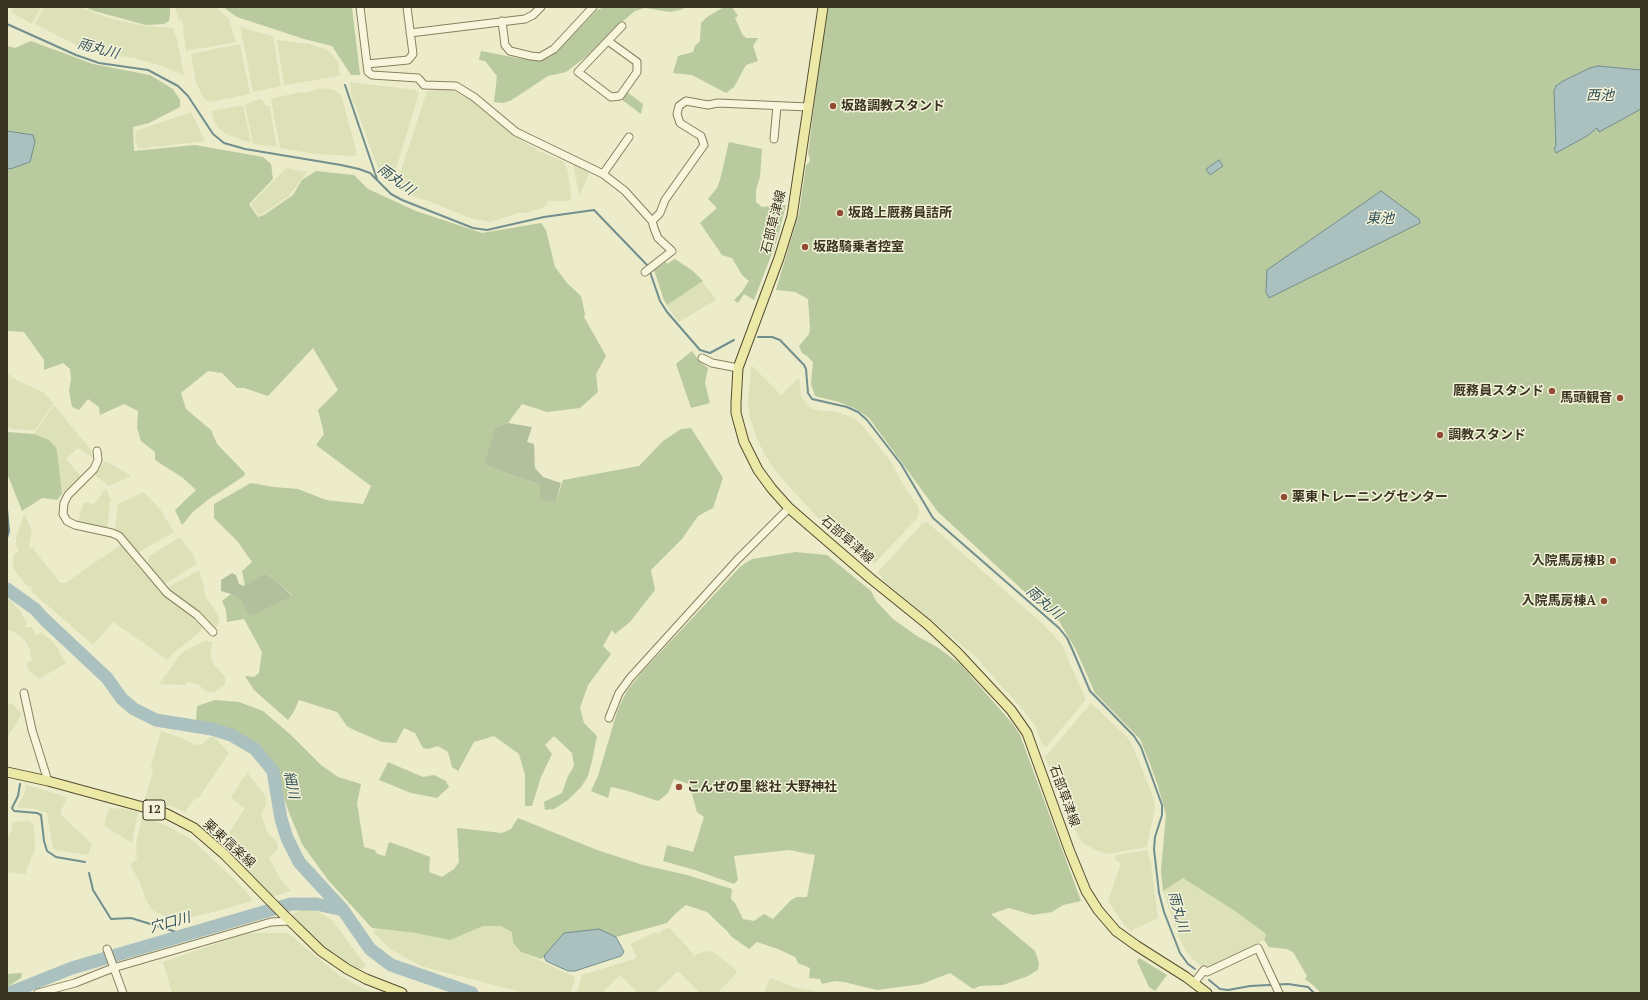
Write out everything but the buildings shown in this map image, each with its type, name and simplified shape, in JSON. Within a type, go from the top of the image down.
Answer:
[{"type":"main road","name":"石部草津線","points":[[823,7],[792,216],[779,258],[738,368],[736,413],[744,442],[758,470],[772,489],[790,508],[870,578],[927,624],[957,652],[1011,710],[1027,733],[1070,852],[1086,891],[1098,910],[1109,924],[1127,939],[1207,993]]},
{"type":"main road","name":"栗東信楽線","points":[[7,772],[48,781],[165,812],[194,828],[224,854],[286,918],[321,951],[347,969],[366,979],[402,993]]},
{"type":"street","points":[[360,7],[368,72],[372,74],[418,78],[424,86],[456,86],[474,97],[516,132],[603,174],[625,191],[652,221],[658,238],[672,251],[648,270]]},
{"type":"street","points":[[367,64],[408,60],[413,54],[407,7]]},
{"type":"street","points":[[410,33],[525,19],[533,15],[541,7]]},
{"type":"street","points":[[502,21],[505,45],[510,51],[540,57],[554,49],[593,7]]},
{"type":"street","points":[[608,41],[637,62],[637,72],[620,96],[611,97],[578,72],[622,26]]},
{"type":"street","points":[[652,221],[660,213],[665,200],[704,145],[701,136],[680,123],[677,114],[679,106],[686,101],[708,105],[718,103],[808,107]]},
{"type":"street","points":[[774,139],[777,106]]},
{"type":"street","points":[[603,174],[629,137]]},
{"type":"street","points":[[702,358],[712,363],[738,368]]},
{"type":"street","points":[[97,451],[98,460],[94,469],[68,495],[64,503],[62,514],[67,521],[76,525],[112,533],[118,536],[168,593],[197,615],[213,632]]},
{"type":"street","points":[[609,718],[619,693],[653,651],[738,559],[790,508]]},
{"type":"street","points":[[24,692],[32,730],[48,781]]},
{"type":"street","points":[[38,993],[75,983],[113,965],[286,918]]},
{"type":"street","points":[[1194,983],[1204,970],[1207,972],[1258,948],[1278,991]]},
{"type":"street","points":[[107,949],[123,993]]},
{"type":"green space","points":[[13,7],[41,7],[32,24],[11,12]]},
{"type":"green space","points":[[44,7],[81,7],[105,17],[144,26],[173,28],[177,39],[184,74],[182,75],[163,66],[134,58],[90,52],[35,24]]},
{"type":"green space","points":[[85,7],[170,7],[170,13],[169,21],[164,24],[146,25],[94,11]]},
{"type":"green space","points":[[175,7],[216,7],[229,19],[236,42],[186,51],[182,19],[179,20]]},
{"type":"green space","points":[[223,7],[352,7],[360,75],[351,75],[332,46],[304,39],[237,17]]},
{"type":"green space","points":[[605,7],[687,7],[670,12],[645,8],[635,11],[618,25],[587,56],[566,72],[548,76],[510,101],[502,103],[494,102],[497,76],[485,61],[479,60],[481,51],[517,58],[541,60],[550,57],[597,10]]},
{"type":"green space","points":[[724,7],[732,7],[738,16],[735,18],[742,34],[746,38],[758,38],[753,46],[758,61],[746,65],[734,87],[726,93],[692,75],[673,73],[678,56],[693,52],[695,46],[700,41],[701,23],[707,17]]},
{"type":"green space","name":"栗東トレーニングセンター","points":[[828,7],[1641,7],[1641,993],[1321,993],[1305,979],[1307,976],[1293,952],[1287,949],[1269,947],[1264,940],[1266,934],[1235,911],[1183,878],[1163,891],[1161,870],[1166,815],[1149,761],[1140,739],[1095,693],[1076,650],[1059,621],[1039,605],[938,512],[869,418],[856,409],[839,402],[815,396],[811,384],[813,362],[802,353],[799,346],[809,334],[808,299],[795,292],[776,290],[799,213],[806,165],[809,163],[810,158],[808,154]]},
{"type":"green space","points":[[240,26],[249,30],[273,36],[281,86],[253,92]]},
{"type":"green space","points":[[277,40],[308,44],[326,49],[338,62],[340,76],[284,85]]},
{"type":"green space","points":[[31,41],[93,64],[150,75],[173,89],[180,100],[180,107],[149,123],[133,127],[134,151],[195,145],[263,157],[271,164],[273,179],[249,204],[258,217],[264,215],[293,195],[302,180],[316,171],[354,175],[368,189],[416,211],[482,233],[541,223],[546,230],[555,267],[567,283],[581,296],[585,314],[584,317],[606,356],[596,374],[598,392],[580,408],[547,412],[522,404],[508,423],[501,425],[484,465],[541,485],[556,502],[563,480],[639,466],[663,441],[681,429],[691,428],[723,478],[713,508],[698,516],[682,539],[651,570],[655,590],[630,622],[615,634],[612,630],[603,646],[611,654],[588,685],[580,708],[584,723],[597,736],[592,761],[588,776],[581,787],[568,800],[554,809],[545,810],[544,802],[562,793],[568,776],[574,766],[572,753],[554,736],[545,745],[552,754],[541,777],[532,806],[525,806],[525,775],[519,754],[494,736],[474,742],[458,771],[452,767],[448,752],[438,746],[428,749],[423,748],[415,733],[404,728],[396,743],[382,742],[347,726],[337,712],[299,700],[288,720],[254,690],[245,676],[254,677],[259,673],[262,652],[244,619],[227,622],[226,610],[222,601],[231,594],[242,602],[292,595],[265,573],[245,586],[242,571],[252,562],[238,542],[214,518],[214,504],[251,483],[298,489],[326,500],[363,504],[371,486],[316,445],[324,434],[318,410],[338,390],[313,348],[268,396],[244,388],[237,388],[222,373],[208,371],[181,393],[186,409],[211,430],[217,444],[245,473],[244,476],[209,499],[193,512],[182,525],[175,510],[196,490],[183,478],[155,460],[155,452],[141,441],[137,428],[138,411],[124,404],[100,415],[99,407],[88,399],[79,410],[72,407],[69,391],[71,379],[70,369],[63,363],[44,370],[44,360],[24,332],[7,331],[7,168],[10,169],[33,135],[7,131],[7,46],[15,48]]},
{"type":"green space","points":[[240,44],[250,94],[209,102],[205,100],[196,83],[191,54]]},
{"type":"green space","points":[[350,82],[415,90],[419,93],[392,182],[387,181],[378,169],[352,99]]},
{"type":"green space","points":[[322,88],[334,90],[340,94],[342,98],[357,154],[355,156],[316,154],[280,148],[271,99]]},
{"type":"green space","points":[[449,89],[469,99],[514,136],[539,151],[564,162],[567,169],[571,193],[570,201],[548,201],[544,207],[490,222],[470,218],[412,196],[404,190],[397,183],[427,91]]},
{"type":"green space","points":[[627,92],[643,104],[641,114],[621,99]]},
{"type":"green space","points":[[261,99],[266,106],[269,105],[277,147],[253,144],[245,104]]},
{"type":"green space","points":[[243,105],[251,143],[228,135],[219,129],[214,121],[212,111]]},
{"type":"green space","points":[[191,112],[205,141],[138,149],[135,141],[136,131]]},
{"type":"green space","points":[[729,142],[762,149],[760,177],[756,189],[756,202],[762,207],[786,205],[776,243],[754,300],[744,294],[738,303],[734,300],[749,281],[742,275],[732,258],[722,255],[700,223],[717,208],[708,199],[717,188],[720,180]]},
{"type":"green space","points":[[577,163],[590,172],[580,194],[573,164]]},
{"type":"green space","points":[[286,168],[307,172],[289,196],[259,216],[251,204]]},
{"type":"green space","points":[[675,259],[693,271],[703,281],[667,305],[654,270],[666,262],[667,264]]},
{"type":"green space","points":[[702,282],[716,299],[679,322],[666,305]]},
{"type":"green space","points":[[692,351],[700,362],[708,368],[705,383],[710,403],[691,408],[676,364]]},
{"type":"green space","points":[[751,365],[781,395],[799,378],[801,396],[810,408],[822,411],[833,411],[852,417],[863,426],[891,462],[902,483],[919,508],[918,517],[874,564],[816,516],[777,473],[765,455],[757,439],[750,418],[748,403]]},
{"type":"green space","points":[[7,373],[16,380],[43,392],[54,403],[35,430],[10,429],[7,425]]},
{"type":"green space","points":[[54,405],[90,449],[93,458],[78,448],[66,459],[81,476],[62,494],[57,450],[49,440],[34,434]]},
{"type":"green space","points":[[508,423],[532,427],[527,442],[534,444],[535,468],[543,477],[561,483],[556,502],[539,499],[541,485],[484,465],[495,429]]},
{"type":"green space","points":[[7,432],[34,434],[49,440],[55,446],[57,450],[62,494],[57,500],[42,498],[22,511],[7,473]]},
{"type":"green space","points":[[104,462],[107,462],[131,476],[109,486],[94,474]]},
{"type":"green space","points":[[106,488],[111,501],[109,502],[110,508],[107,528],[78,523],[84,502],[92,504],[96,502]]},
{"type":"green space","points":[[144,492],[160,509],[174,532],[137,553],[125,536],[115,530],[118,504]]},
{"type":"green space","points":[[24,514],[32,530],[29,548],[32,547],[60,583],[65,583],[122,544],[141,570],[164,593],[202,626],[200,632],[172,654],[168,660],[113,622],[93,645],[31,591],[32,587],[26,585],[13,568],[14,554],[19,551],[16,545],[16,538]]},
{"type":"green space","points":[[927,522],[1045,626],[1062,645],[1085,701],[1046,747],[1042,744],[1035,725],[975,656],[885,582],[878,572],[922,524]]},
{"type":"green space","points":[[180,537],[193,554],[197,564],[163,585],[148,566],[149,556]]},
{"type":"green space","points":[[796,552],[827,555],[871,591],[876,601],[893,619],[917,636],[937,647],[960,664],[1012,723],[1020,735],[1081,901],[1063,905],[1052,912],[1033,915],[1009,908],[991,914],[1035,951],[1039,963],[1038,970],[1028,976],[1003,985],[980,986],[973,989],[950,973],[922,984],[877,990],[835,981],[822,984],[820,979],[809,978],[810,968],[798,963],[795,957],[757,942],[749,949],[732,937],[707,912],[686,905],[667,923],[616,937],[599,929],[541,959],[521,952],[513,943],[512,932],[501,926],[483,926],[450,940],[416,933],[372,928],[328,880],[302,844],[288,810],[274,765],[264,750],[254,743],[224,728],[196,721],[197,706],[215,700],[239,702],[263,711],[291,735],[321,765],[338,777],[361,784],[357,803],[364,847],[375,850],[377,854],[385,856],[389,842],[412,850],[430,857],[429,872],[442,877],[454,869],[459,862],[457,828],[502,833],[511,829],[518,818],[597,850],[643,865],[687,875],[732,889],[731,899],[735,903],[743,919],[754,921],[764,914],[773,919],[791,900],[797,897],[807,897],[815,855],[789,850],[734,856],[738,880],[734,884],[695,870],[663,861],[667,845],[693,852],[704,817],[697,812],[689,784],[674,779],[668,793],[658,801],[611,787],[608,798],[591,791],[598,776],[618,709],[627,691],[642,672],[741,566],[752,559]]},
{"type":"green space","points":[[199,570],[204,586],[205,596],[219,616],[218,625],[214,628],[199,613],[167,588]]},
{"type":"green space","points":[[232,573],[236,575],[239,584],[244,586],[265,573],[280,584],[292,596],[250,616],[242,602],[231,594],[221,591],[221,580]]},
{"type":"green space","points":[[7,599],[11,601],[19,610],[26,621],[27,625],[24,627],[31,627],[36,636],[41,632],[54,643],[66,663],[39,679],[30,672],[26,663],[32,660],[30,655],[31,653],[26,642],[15,632],[7,630]]},
{"type":"green space","points":[[204,641],[213,642],[210,653],[211,658],[214,665],[225,677],[225,685],[214,692],[208,692],[197,684],[190,682],[187,682],[185,685],[159,684],[183,652]]},
{"type":"green space","points":[[7,703],[12,704],[22,714],[7,738]]},
{"type":"green space","points":[[1091,703],[1128,738],[1152,794],[1155,808],[1147,846],[1143,848],[1106,854],[1085,845],[1078,837],[1045,757]]},
{"type":"green space","points":[[161,731],[182,738],[195,745],[202,744],[210,737],[214,737],[229,753],[198,799],[196,797],[185,812],[170,805],[164,808],[144,801],[153,772],[151,767]]},
{"type":"green space","points":[[388,762],[423,777],[434,775],[446,781],[449,787],[437,798],[411,793],[379,780]]},
{"type":"green space","points":[[247,772],[266,797],[266,805],[261,814],[267,832],[277,842],[278,846],[276,851],[269,858],[281,880],[291,891],[272,897],[232,857],[236,851],[224,841],[245,808],[234,801],[231,797]]},
{"type":"green space","points":[[26,785],[67,797],[60,814],[92,844],[88,855],[56,850],[53,848],[47,813],[36,809],[17,807],[25,793]]},
{"type":"green space","points":[[110,808],[138,812],[132,843],[104,826],[106,816]]},
{"type":"green space","points":[[142,816],[169,827],[191,839],[237,882],[253,900],[182,920],[173,919],[153,911],[146,900],[139,880],[130,865],[137,859],[136,845]]},
{"type":"green space","points":[[29,821],[34,825],[35,849],[25,874],[7,872],[7,838],[12,830],[12,822]]},
{"type":"green space","points":[[1147,850],[1151,864],[1158,918],[1131,931],[1125,926],[1108,901],[1121,863],[1115,860],[1116,855]]},
{"type":"green space","points":[[1183,877],[1235,911],[1266,934],[1264,940],[1206,969],[1194,960],[1188,954],[1179,938],[1163,891]]},
{"type":"green space","points":[[301,910],[315,910],[333,921],[366,966],[361,969],[355,968],[318,943],[294,919],[292,915]]},
{"type":"green space","points":[[483,926],[501,926],[512,932],[513,943],[521,952],[575,977],[571,993],[525,993],[421,966],[390,949],[374,933],[375,929],[416,933],[450,939]]},
{"type":"green space","points":[[669,928],[693,953],[693,956],[705,951],[713,952],[737,971],[736,974],[717,993],[700,993],[678,971],[655,993],[638,993],[620,975],[602,993],[577,993],[582,975],[634,959],[637,957],[630,944],[656,932],[659,934],[662,930]]},
{"type":"green space","points":[[247,933],[288,933],[339,975],[374,993],[172,993],[163,962]]},
{"type":"green space","points":[[1139,958],[1167,975],[1155,991],[1149,987],[1137,961]]},
{"type":"green space","points":[[22,973],[21,978],[7,987],[7,974]]},
{"type":"green space","points":[[770,978],[797,988],[823,993],[764,993]]},
{"type":"water","name":"西池","points":[[1598,66],[1641,70],[1641,109],[1599,132],[1597,128],[1587,136],[1556,153],[1554,148],[1556,146],[1554,91],[1556,86],[1590,68]]},
{"type":"water","points":[[7,131],[33,135],[35,142],[30,162],[10,169],[7,168]]},
{"type":"water","points":[[1219,160],[1223,166],[1210,175],[1206,169]]},
{"type":"water","name":"東池","points":[[1381,191],[1419,219],[1420,223],[1269,298],[1266,292],[1267,270]]},
{"type":"water","points":[[599,929],[616,937],[624,952],[621,956],[575,971],[568,971],[546,961],[544,956],[564,933]]},
{"type":"waterway","name":"雨丸川","points":[[7,24],[76,55],[99,63],[148,70],[178,86],[188,96],[213,134],[224,143],[245,149],[359,169],[370,173],[391,194],[402,200],[473,228],[487,230],[544,217],[594,210],[648,266],[660,301],[667,312],[700,350],[710,353],[734,340]]},
{"type":"waterway","points":[[345,85],[377,179]]},
{"type":"waterway","name":"雨丸川","points":[[758,337],[772,337],[780,340],[804,365],[806,369],[808,393],[812,399],[847,407],[858,412],[867,420],[901,464],[933,518],[1059,628],[1067,638],[1090,691],[1134,736],[1141,747],[1162,805],[1162,815],[1155,837],[1154,849],[1159,893],[1164,912],[1180,953],[1188,964],[1195,969]]},
{"type":"waterway","name":"細川","points":[[7,509],[9,531],[7,538]]},
{"type":"waterway","name":"細川","points":[[7,589],[35,609],[107,678],[122,699],[134,709],[156,720],[212,729],[231,735],[255,749],[273,771],[281,819],[287,838],[299,862],[343,910],[370,949],[391,965],[472,993]]},
{"type":"waterway","points":[[20,784],[18,796],[12,808],[14,811],[37,813],[41,815],[44,841],[47,851],[56,857],[85,862]]},
{"type":"waterway","points":[[89,873],[93,890],[111,919],[131,918],[186,935]]},
{"type":"waterway","name":"穴口川","points":[[9,993],[72,968],[291,904],[316,904],[343,910]]},
{"type":"waterway","name":"雨丸川","points":[[1209,980],[1220,989],[1228,990],[1250,986],[1288,984],[1308,987],[1314,993]]},
{"type":"place","name":"坂路調教スタンド","points":[[833,106]]},
{"type":"place","name":"坂路上厩務員詰所","points":[[840,213]]},
{"type":"place","name":"坂路騎乗者控室","points":[[805,247]]},
{"type":"place","name":"厩務員スタンド","points":[[1552,391]]},
{"type":"place","name":"馬頭観音","points":[[1620,398]]},
{"type":"place","name":"調教スタンド","points":[[1440,435]]},
{"type":"place","name":"栗東トレーニングセンター","points":[[1284,497]]},
{"type":"place","name":"入院馬房棟B","points":[[1613,561]]},
{"type":"place","name":"入院馬房棟A","points":[[1604,601]]},
{"type":"place","name":"こんぜの里 総社 大野神社","points":[[679,787]]}]
